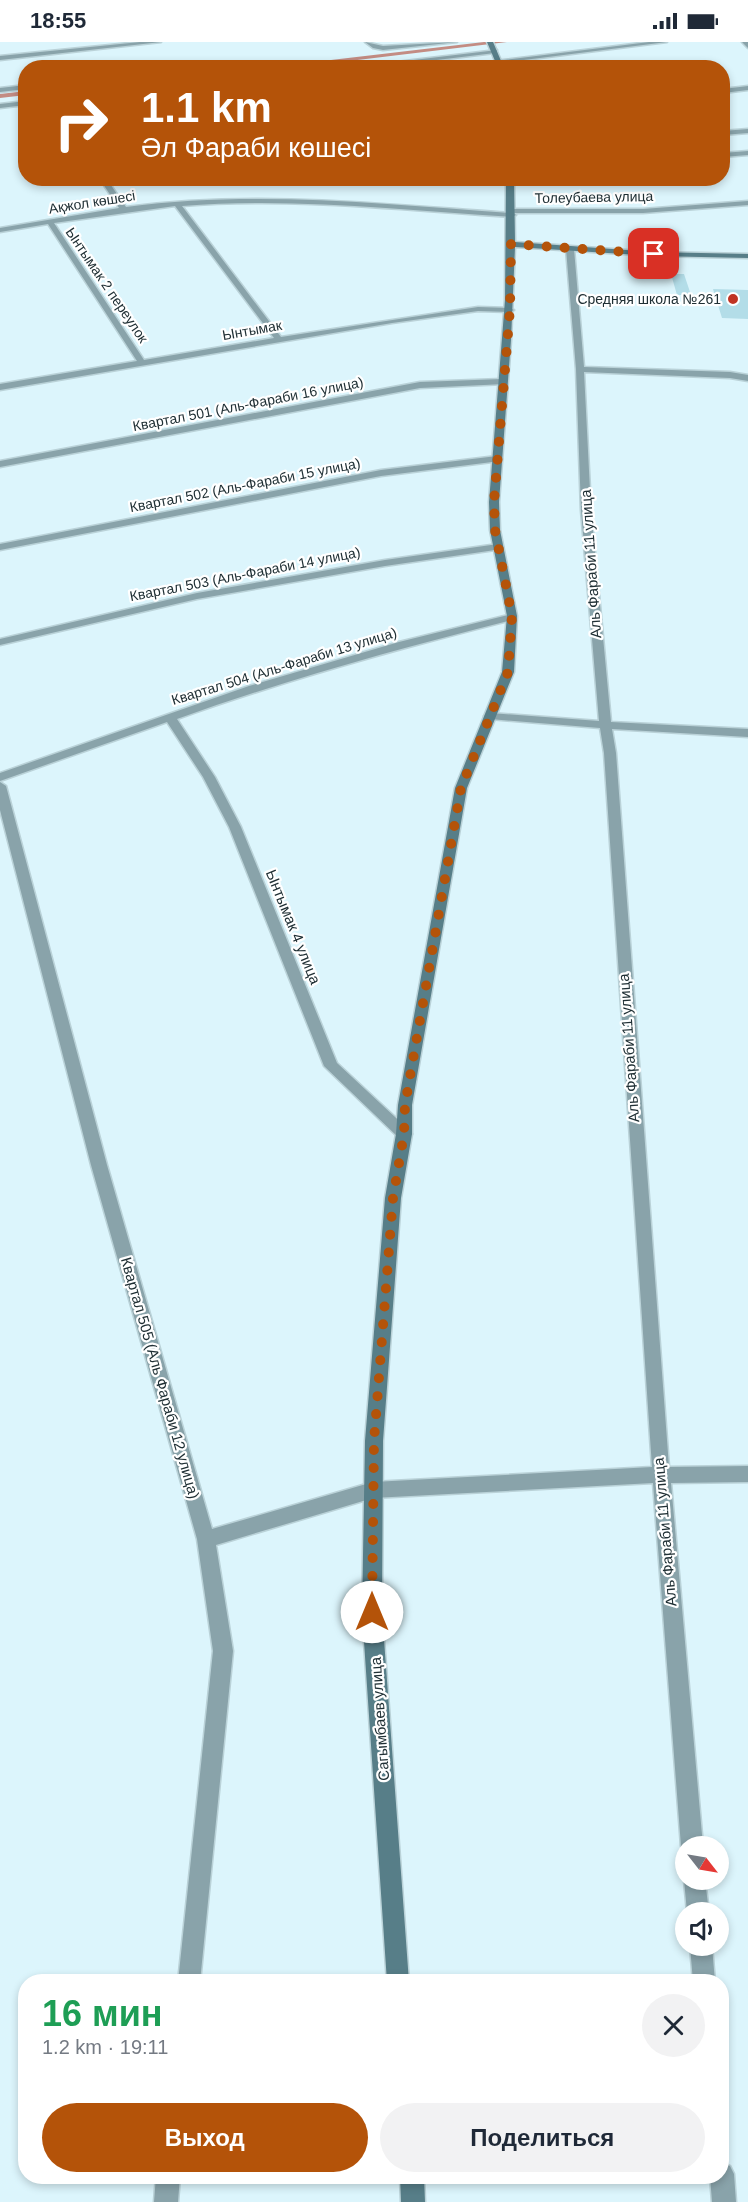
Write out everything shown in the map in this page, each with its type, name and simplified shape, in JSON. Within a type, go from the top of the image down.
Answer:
[{"type":"street","points":[[0,58],[158,42]]},
{"type":"street","points":[[368,42],[375,47],[395,48],[454,42]]},
{"type":"street","points":[[530,60],[664,42]]},
{"type":"street","points":[[745,42],[748,46]]},
{"type":"street","points":[[491,43],[498,60]]},
{"type":"street","points":[[418,60],[495,51]]},
{"type":"street","points":[[0,90],[18,88]]},
{"type":"street","points":[[730,90],[748,88]]},
{"type":"street","points":[[0,106],[18,104]]},
{"type":"street","points":[[730,133],[748,131]]},
{"type":"street","points":[[730,154],[748,153]]},
{"type":"street","points":[[108,186],[125,211]]},
{"type":"street","name":"Сагымбаев улица","points":[[397,1974],[372,1612],[374,1441],[393,1198],[404,1134],[405,1105],[461,788],[508,672],[512,617],[498,547],[494,502],[502,382],[510,309],[510,186]]},
{"type":"street","name":"Ақжол көшесі","points":[[0,230],[177,204],[232,201],[512,213]]},
{"type":"street","name":"Толеубаева улица","points":[[512,213],[643,211],[748,203]]},
{"type":"street","points":[[177,204],[279,340]]},
{"type":"street","name":"Ынтымак 2 переулок","points":[[50,222],[142,363]]},
{"type":"street","points":[[511,244],[654,254],[748,256]]},
{"type":"street","name":"Аль Фараби 11 улица","points":[[570,249],[580,369],[586,510],[604,725],[610,753],[628,1048],[660,1475],[691,1836]]},
{"type":"street","name":"Ынтымак","points":[[0,387],[450,312],[510,309]]},
{"type":"street","points":[[580,369],[730,375],[748,378]]},
{"type":"street","name":"Квартал 501 (Аль-Фараби 16 улица)","points":[[0,464],[420,386],[502,382]]},
{"type":"street","name":"Квартал 502 (Аль-Фараби 15 улица)","points":[[0,547],[381,472],[497,459]]},
{"type":"street","name":"Квартал 503 (Аль-Фараби 14 улица)","points":[[0,642],[197,596],[385,563],[498,547]]},
{"type":"street","name":"Квартал 504 (Аль-Фараби 13 улица)","points":[[0,777],[253,688],[403,644],[512,617]]},
{"type":"street","points":[[490,716],[604,725],[748,732]]},
{"type":"street","name":"Ынтымак 4 улица","points":[[170,717],[208,777],[235,827],[331,1066],[404,1134]]},
{"type":"street","name":"Квартал 505 (Аль Фараби 12 улица)","points":[[0,786],[99,1165],[206,1539],[223,1651],[190,1974]]},
{"type":"street","points":[[206,1539],[373,1490],[660,1475],[748,1474]]},
{"type":"street","points":[[702,1956],[703,1974]]},
{"type":"street","points":[[166,2202],[167,2184]]},
{"type":"street","points":[[412,2184],[413,2202]]},
{"type":"street","points":[[723,2184],[724,2202]]},
{"type":"building","points":[[671,274],[684,274],[691,295],[677,295]]},
{"type":"building","name":"Средняя школа №261","points":[[713,289],[748,290],[748,319],[722,318]]},
{"type":"waterway","points":[[339,60],[503,42]]},
{"type":"waterway","points":[[0,96],[18,94]]},
{"type":"place","name":"Средняя школа №261","points":[[733,299]]},
{"type":"route","points":[[372,1612],[374,1441],[393,1198],[404,1134],[405,1105],[461,788],[508,672],[512,616],[495,530],[494,502],[502,382],[510,309],[511,244],[654,254]]}]
